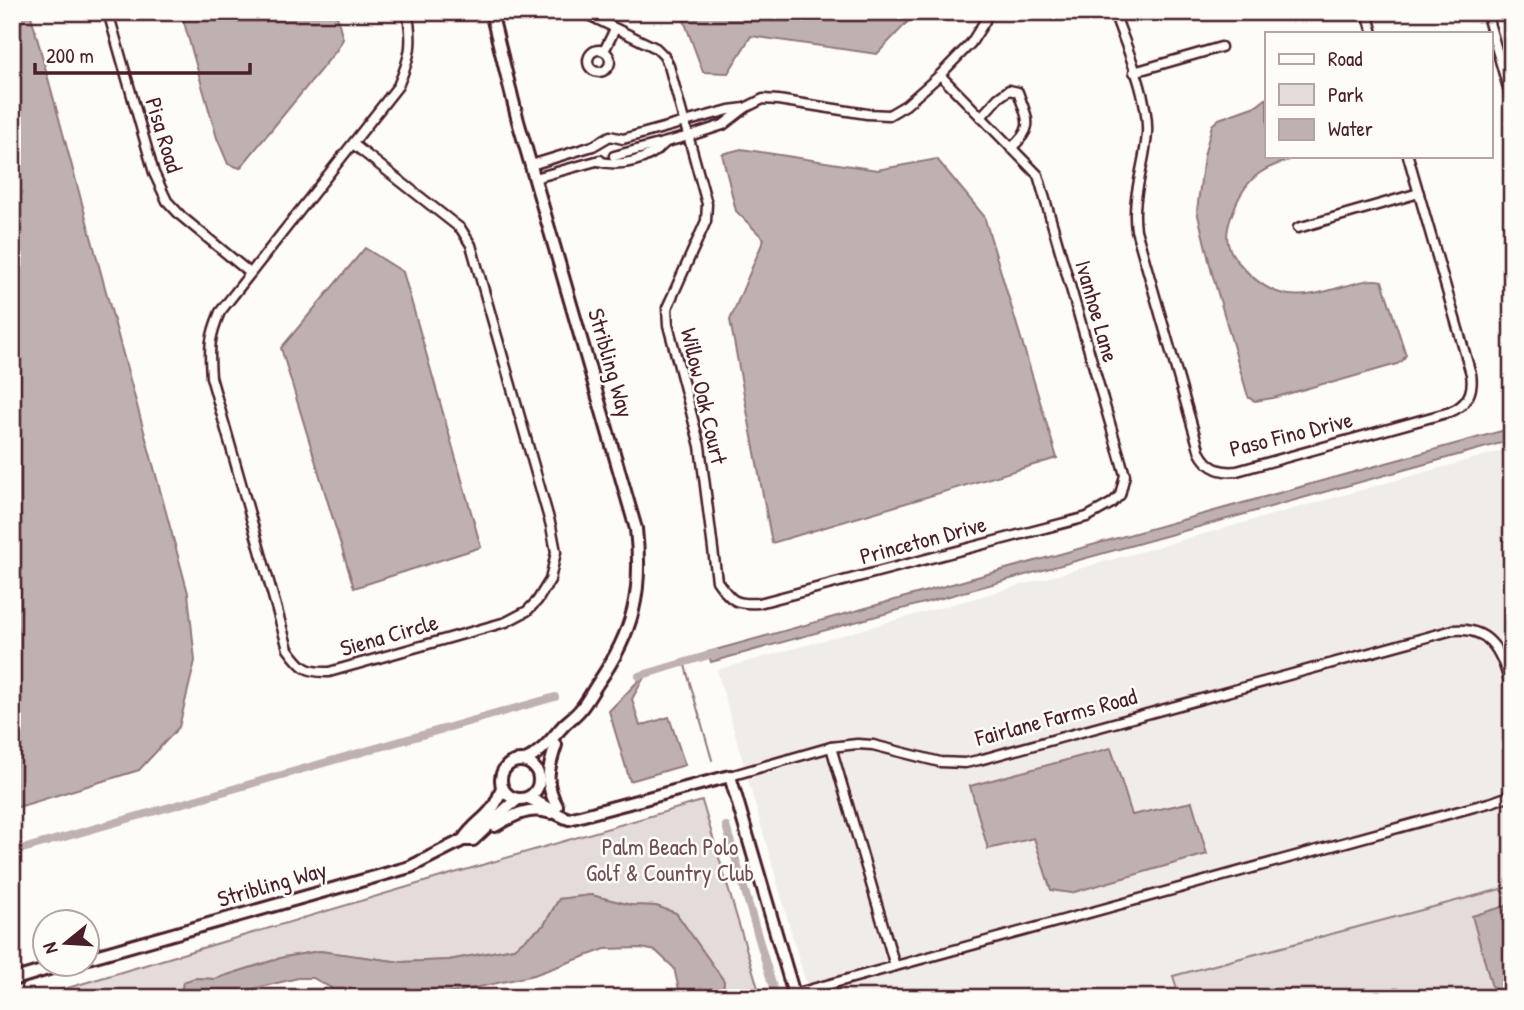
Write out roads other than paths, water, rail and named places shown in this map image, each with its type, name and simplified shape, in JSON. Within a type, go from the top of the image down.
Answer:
[{"type":"street","name":"Pisa Road","points":[[108,12],[159,188],[181,216],[250,273]]},
{"type":"street","name":"Siena Circle","points":[[353,144],[461,229],[471,245],[556,552],[550,580],[537,601],[527,611],[506,622],[329,672],[316,673],[299,665],[288,649],[211,377],[211,333],[220,312],[398,86],[408,62],[411,38],[407,12]]},
{"type":"street","name":"Stribling Way","points":[[491,12],[517,121],[628,497],[639,555],[634,610],[626,635],[613,661],[574,716],[544,749],[524,761]]},
{"type":"street","name":"Willow Oak Court","points":[[582,12],[656,48],[664,56],[707,204],[706,221],[667,308],[667,325],[700,446],[717,581],[730,599]]},
{"type":"street","points":[[535,178],[723,125],[763,99],[889,115],[906,105],[971,43],[985,21],[984,12]]},
{"type":"street","name":"Paso Fino Drive","points":[[1114,12],[1143,97],[1147,123],[1135,199],[1136,230],[1200,453],[1207,463],[1216,469],[1237,471],[1450,412],[1460,407],[1467,399],[1472,379],[1409,158]]},
{"type":"street","points":[[1367,12],[1373,32]]},
{"type":"street","points":[[1486,12],[1492,32]]},
{"type":"street","points":[[604,51],[615,29]]},
{"type":"street","points":[[1492,33],[1512,102]]},
{"type":"street","points":[[1134,72],[1221,47]]},
{"type":"street","name":"Ivanhoe Lane","points":[[940,75],[1038,174],[1125,475],[1120,495]]},
{"type":"street","points":[[981,117],[1009,90],[1018,92],[1028,126],[1023,137],[1011,148]]},
{"type":"street","points":[[531,165],[593,146],[610,136],[623,139],[729,110],[746,108]]},
{"type":"street","points":[[619,138],[626,163]]},
{"type":"street","points":[[606,158],[608,164],[626,163],[655,153],[666,142]]},
{"type":"street","points":[[1298,228],[1419,194]]},
{"type":"street","name":"Princeton Drive","points":[[730,599],[743,604],[759,603],[1087,517],[1112,503],[1120,495]]},
{"type":"street","name":"Fairlane Farms Road","points":[[523,798],[576,816],[591,814],[831,747],[857,744],[873,745],[940,762],[979,760],[1459,629],[1478,633],[1495,646],[1503,661],[1512,691]]},
{"type":"street","name":"Stribling Way","points":[[539,780],[543,762],[570,729],[574,716]]},
{"type":"street","points":[[477,836],[526,810],[556,810],[548,778],[556,745]]},
{"type":"street","points":[[831,747],[895,967]]},
{"type":"street","points":[[515,761],[524,761],[533,765],[539,780],[536,791],[523,798],[508,795],[502,787],[501,778],[504,769],[515,761]]},
{"type":"street","points":[[730,776],[794,996],[1492,802],[1512,792]]},
{"type":"street","name":"Fairlane Farms Road","points":[[539,780],[546,798],[556,810]]},
{"type":"street","name":"Stribling Way","points":[[463,840],[492,810],[502,787]]},
{"type":"street","name":"Stribling Way","points":[[102,954],[410,867],[463,840],[473,839],[508,807],[523,798]]},
{"type":"street","points":[[12,980],[32,974]]},
{"type":"water","points":[[12,12],[30,12],[188,593],[195,661],[179,727],[139,770],[12,809]]},
{"type":"water","points":[[181,12],[336,12],[343,39],[336,51],[240,168],[228,164],[217,138]]},
{"type":"water","points":[[681,12],[917,12],[877,54],[751,36],[728,73],[703,72]]},
{"type":"water","points":[[1265,100],[1265,158],[1295,158],[1260,173],[1246,187],[1229,224],[1227,238],[1230,250],[1251,276],[1275,292],[1288,295],[1314,294],[1363,281],[1382,281],[1406,355],[1397,364],[1255,401],[1249,398],[1247,393],[1197,211],[1204,156],[1212,125],[1219,119],[1258,105]]},
{"type":"water","points":[[741,149],[877,170],[937,159],[984,216],[1057,458],[772,543],[730,320],[764,239],[736,211],[722,154]]},
{"type":"water","points":[[365,248],[403,272],[481,547],[354,588],[281,348]]},
{"type":"water","points":[[1512,428],[1512,440],[711,662],[708,652]]},
{"type":"water","points":[[647,672],[632,699],[640,726],[669,717],[685,765],[630,781],[609,711]]},
{"type":"water","points":[[1111,748],[1132,815],[1192,802],[1207,854],[1071,893],[1051,890],[1034,838],[988,849],[970,786]]},
{"type":"water","points":[[591,895],[631,905],[656,906],[676,913],[724,981],[722,998],[681,998],[674,968],[656,951],[641,948],[605,949],[534,975],[429,998],[334,998],[331,988],[313,978],[298,978],[248,990],[231,998],[180,998],[183,982],[195,978],[215,979],[284,957],[320,951],[401,962],[449,960],[514,948],[544,925],[559,899]]},
{"type":"water","points":[[1512,904],[1512,998],[1495,998],[1472,916]]},
{"type":"waterway","points":[[639,676],[716,653]]},
{"type":"waterway","points":[[684,662],[712,760]]},
{"type":"waterway","points":[[12,852],[555,697]]},
{"type":"waterway","points":[[726,826],[776,998]]},
{"type":"park label","name":"Palm Beach Polo Golf & Country Club","points":[[670,860]]}]
